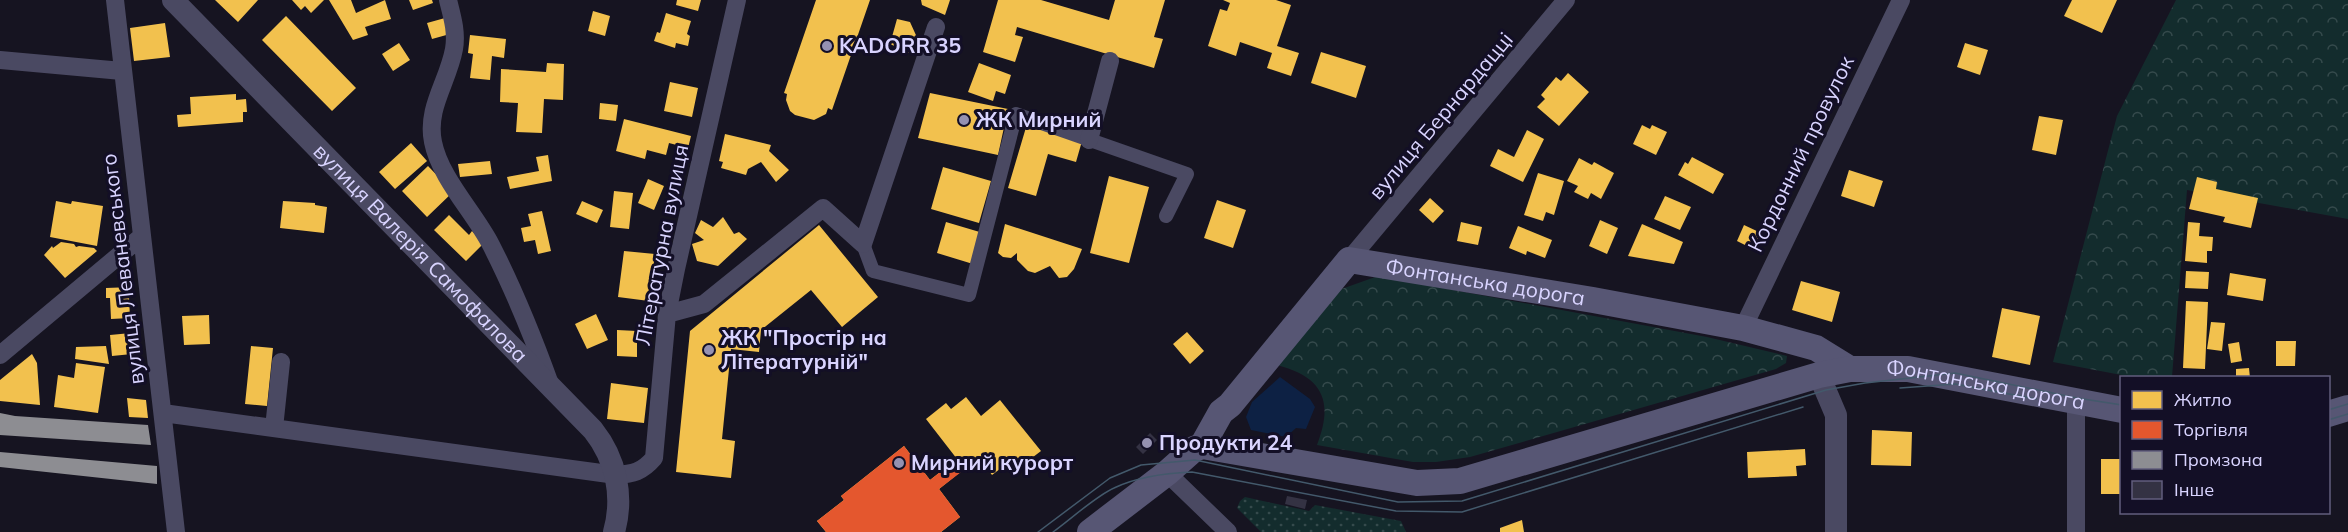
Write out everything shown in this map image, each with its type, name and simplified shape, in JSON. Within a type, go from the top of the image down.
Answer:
[{"type":"main road","name":"Фонтанська дорога","points":[[1349,260],[1593,300],[1743,328],[1815,348],[1850,369]]},
{"type":"main road","points":[[1090,532],[1167,473],[1194,449],[1202,446],[1221,412],[1230,405],[1349,260]]},
{"type":"main road","points":[[1809,377],[1815,348]]},
{"type":"main road","name":"Фонтанська дорога","points":[[1202,446],[1417,483],[1460,481],[1809,377],[1850,369],[1908,369],[2120,410]]},
{"type":"main road","points":[[2330,413],[2348,408]]},
{"type":"street","name":"вулиця Леваневського","points":[[115,0],[176,532]]},
{"type":"street","name":"вулиця Валерія Самофалова","points":[[172,0],[551,386],[601,441],[616,475],[618,501],[614,532]]},
{"type":"street","points":[[448,0],[455,30],[455,47],[431,119],[436,153],[490,244],[533,336],[551,386]]},
{"type":"street","name":"Літературна вулиця","points":[[616,475],[635,474],[646,468],[654,458],[667,314],[737,0]]},
{"type":"street","name":"вулиця Бернардацці","points":[[1349,260],[1566,0]]},
{"type":"street","name":"Кордонний провулок","points":[[1743,328],[1901,0]]},
{"type":"street","points":[[863,244],[936,27]]},
{"type":"street","points":[[0,60],[122,71]]},
{"type":"street","points":[[1089,140],[1110,61]]},
{"type":"street","points":[[667,314],[704,304],[823,208],[863,244],[873,271],[969,295],[1016,114],[1188,174],[1166,216]]},
{"type":"street","points":[[0,355],[141,237]]},
{"type":"street","points":[[273,428],[281,362]]},
{"type":"street","points":[[1809,377],[1836,415],[1836,532]]},
{"type":"street","points":[[2076,402],[2076,532]]},
{"type":"street","points":[[163,413],[616,475]]},
{"type":"street","points":[[1167,473],[1228,532]]},
{"type":"green space","points":[[2176,0],[2348,0],[2348,219],[2187,190],[2172,376],[2127,376],[2053,362],[2117,116]]},
{"type":"green space","points":[[1378,276],[1707,337],[1787,356],[1786,363],[1776,369],[1470,457],[1436,462],[1413,462],[1317,445],[1324,416],[1321,393],[1305,376],[1277,365],[1336,291]]},
{"type":"green space","points":[[1245,497],[1309,511],[1315,505],[1401,521],[1406,532],[1261,532],[1237,508]]},
{"type":"water","points":[[1280,377],[1310,399],[1315,407],[1306,429],[1296,428],[1286,437],[1251,430],[1246,417],[1252,402]]},
{"type":"building: Житло","points":[[215,0],[258,0],[238,22]]},
{"type":"building: Житло","points":[[292,0],[324,0],[311,13],[305,6],[301,10]]},
{"type":"building: Житло","points":[[329,0],[351,0],[356,13],[385,0],[391,19],[365,27],[368,35],[353,40]]},
{"type":"building: Житло","points":[[409,0],[432,0],[433,3],[413,10]]},
{"type":"building: Житло","points":[[677,0],[701,0],[698,11],[676,5]]},
{"type":"building: Житло","name":"KADORR 35","points":[[816,0],[870,0],[832,110],[828,108],[826,114],[814,120],[795,115],[790,111],[786,100],[787,94],[784,93]]},
{"type":"building: Житло","points":[[921,0],[950,0],[945,15],[922,5]]},
{"type":"building: Житло","points":[[998,0],[1041,0],[1109,20],[1115,0],[1165,0],[1154,37],[1163,39],[1154,68],[1017,27],[1015,35],[1023,37],[1015,62],[983,52]]},
{"type":"building: Житло","points":[[1223,0],[1276,0],[1291,5],[1277,46],[1299,53],[1291,76],[1267,68],[1272,53],[1240,42],[1236,56],[1208,46],[1220,9],[1227,11],[1230,3]]},
{"type":"building: Житло","points":[[2072,0],[2117,0],[2102,33],[2064,16]]},
{"type":"building: Житло","points":[[593,11],[610,16],[605,36],[588,31]]},
{"type":"building: Житло","points":[[666,13],[691,21],[687,34],[690,36],[688,46],[676,43],[675,48],[654,41],[657,32],[660,33]]},
{"type":"building: Житло","points":[[286,16],[356,88],[332,111],[262,40]]},
{"type":"building: Житло","points":[[445,18],[450,34],[432,39],[427,23]]},
{"type":"building: Житло","points":[[897,19],[910,22],[920,44],[914,55],[890,44]]},
{"type":"building: Житло","points":[[165,23],[170,57],[134,61],[130,28]]},
{"type":"building: Житло","points":[[470,35],[506,39],[504,58],[492,56],[490,80],[470,78],[473,54],[468,53]]},
{"type":"building: Житло","points":[[399,43],[410,60],[393,71],[382,54]]},
{"type":"building: Житло","points":[[1965,43],[1988,50],[1980,75],[1957,67]]},
{"type":"building: Житло","points":[[1321,52],[1366,66],[1356,98],[1311,83]]},
{"type":"building: Житло","points":[[547,63],[564,64],[563,100],[544,99],[542,133],[516,132],[518,103],[500,102],[501,69],[546,72]]},
{"type":"building: Житло","points":[[979,63],[1011,75],[1005,94],[996,91],[993,101],[968,92]]},
{"type":"building: Житло","points":[[1568,73],[1589,92],[1559,126],[1537,107],[1545,99],[1541,95],[1556,77],[1561,81]]},
{"type":"building: Житло","points":[[670,82],[698,88],[692,117],[664,111]]},
{"type":"building: Житло","name":"ЖК Мирний","points":[[930,93],[1008,109],[998,155],[918,138]]},
{"type":"building: Житло","points":[[236,94],[236,100],[246,99],[247,112],[243,112],[243,122],[178,127],[177,115],[191,114],[190,97]]},
{"type":"building: Житло","points":[[600,103],[618,105],[616,121],[599,119]]},
{"type":"building: Житло","points":[[2039,116],[2063,120],[2056,155],[2032,150]]},
{"type":"building: Житло","points":[[624,119],[691,136],[688,148],[669,143],[666,155],[647,150],[645,159],[616,151]]},
{"type":"building: Житло","points":[[1027,124],[1082,141],[1076,162],[1048,154],[1036,196],[1008,188]]},
{"type":"building: Житло","points":[[1642,125],[1650,129],[1652,125],[1667,132],[1656,155],[1633,144]]},
{"type":"building: Житло","points":[[1527,130],[1544,139],[1523,182],[1490,166],[1498,149],[1514,157]]},
{"type":"building: Житло","points":[[725,134],[771,145],[769,151],[789,170],[776,182],[761,162],[748,169],[746,175],[721,168],[723,162],[719,161]]},
{"type":"building: Житло","points":[[411,143],[427,161],[395,189],[379,172]]},
{"type":"building: Житло","points":[[548,155],[552,181],[510,189],[507,177],[539,171],[536,157]]},
{"type":"building: Житло","points":[[1692,157],[1724,174],[1713,194],[1678,175],[1685,162],[1688,164]]},
{"type":"building: Житло","points":[[1579,158],[1592,165],[1594,162],[1614,173],[1601,199],[1591,193],[1588,199],[1574,192],[1578,186],[1567,181]]},
{"type":"building: Житло","points":[[490,161],[492,174],[460,177],[458,164]]},
{"type":"building: Житло","points":[[428,166],[453,192],[427,217],[402,191]]},
{"type":"building: Житло","points":[[943,167],[991,181],[979,223],[931,209]]},
{"type":"building: Житло","points":[[1849,170],[1883,181],[1874,207],[1841,196]]},
{"type":"building: Житло","points":[[1538,173],[1564,181],[1554,215],[1546,212],[1543,221],[1524,215]]},
{"type":"building: Житло","points":[[1109,176],[1149,187],[1129,263],[1090,253]]},
{"type":"building: Житло","points":[[2197,177],[2217,182],[2216,189],[2258,198],[2251,228],[2223,222],[2225,217],[2189,209]]},
{"type":"building: Житло","points":[[648,179],[664,186],[654,210],[638,203]]},
{"type":"building: Житло","points":[[614,191],[633,193],[629,229],[610,227]]},
{"type":"building: Житло","points":[[1665,196],[1691,207],[1680,230],[1654,219]]},
{"type":"building: Житло","points":[[1430,198],[1444,211],[1433,223],[1419,210]]},
{"type":"building: Житло","points":[[1217,200],[1246,210],[1233,248],[1204,238]]},
{"type":"building: Житло","points":[[56,201],[103,206],[97,246],[50,237]]},
{"type":"building: Житло","points":[[283,201],[315,203],[315,205],[327,207],[324,233],[280,228]]},
{"type":"building: Житло","points":[[582,201],[603,210],[597,223],[576,214]]},
{"type":"building: Житло","points":[[542,211],[551,251],[538,254],[535,240],[524,242],[521,228],[531,226],[528,214]]},
{"type":"building: Житло","points":[[449,215],[469,235],[472,231],[484,243],[466,261],[434,230]]},
{"type":"building: Житло","points":[[723,217],[734,234],[739,232],[747,239],[718,266],[697,261],[692,244],[704,240],[695,233],[701,220],[713,227]]},
{"type":"building: Житло","points":[[1600,220],[1618,228],[1607,254],[1589,246]]},
{"type":"building: Житло","points":[[946,222],[983,233],[973,264],[937,253]]},
{"type":"building: Житло","points":[[1461,222],[1482,227],[1478,245],[1457,241]]},
{"type":"building: Житло","points":[[2188,222],[2200,223],[2199,236],[2213,237],[2212,251],[2207,251],[2207,263],[2185,261]]},
{"type":"building: Житло","points":[[1005,224],[1082,249],[1074,269],[1067,277],[1059,278],[1050,266],[1035,273],[1028,271],[1017,260],[1017,253],[1011,258],[1003,257],[998,253]]},
{"type":"building: Житло","points":[[1642,224],[1683,242],[1674,264],[1628,256]]},
{"type":"building: Житло","name":"ЖК \"Простір на Літературній\"","points":[[819,225],[878,297],[842,327],[811,290],[761,330],[759,352],[731,349],[722,439],[735,441],[731,478],[676,472],[690,331]]},
{"type":"building: Житло","points":[[1744,225],[1761,233],[1753,249],[1737,241]]},
{"type":"building: Житло","points":[[1518,226],[1552,240],[1545,258],[1527,251],[1526,255],[1509,248]]},
{"type":"building: Житло","points":[[61,242],[74,244],[76,247],[94,248],[97,251],[65,278],[44,255],[52,246],[53,248]]},
{"type":"building: Житло","points":[[624,251],[655,254],[649,301],[618,297]]},
{"type":"building: Житло","points":[[2186,271],[2209,272],[2208,289],[2185,288]]},
{"type":"building: Житло","points":[[2230,273],[2266,279],[2263,301],[2227,295]]},
{"type":"building: Житло","points":[[1801,281],[1840,292],[1832,322],[1792,310]]},
{"type":"building: Житло","points":[[132,287],[132,297],[129,297],[130,318],[111,319],[110,298],[106,298],[106,288]]},
{"type":"building: Житло","points":[[2186,301],[2208,302],[2205,369],[2183,368]]},
{"type":"building: Житло","points":[[2002,308],[2040,316],[2030,365],[1992,357]]},
{"type":"building: Житло","points":[[596,314],[608,340],[587,349],[575,324]]},
{"type":"building: Житло","points":[[209,315],[210,344],[184,345],[182,316]]},
{"type":"building: Житло","points":[[2211,322],[2225,323],[2222,351],[2207,349]]},
{"type":"building: Житло","points":[[617,330],[637,331],[637,357],[617,356]]},
{"type":"building: Житло","points":[[1187,332],[1204,351],[1190,364],[1173,344]]},
{"type":"building: Житло","points":[[131,333],[132,354],[112,356],[110,335]]},
{"type":"building: Житло","points":[[2276,341],[2296,341],[2295,366],[2276,366]]},
{"type":"building: Житло","points":[[2239,342],[2242,361],[2231,363],[2228,344]]},
{"type":"building: Житло","points":[[106,346],[109,364],[75,359],[76,347]]},
{"type":"building: Житло","points":[[251,346],[273,348],[267,406],[245,404]]},
{"type":"building: Житло","points":[[32,354],[37,363],[40,405],[0,401],[0,380]]},
{"type":"building: Житло","points":[[76,363],[105,367],[98,413],[54,407],[58,375],[74,378]]},
{"type":"building: Житло","points":[[2249,368],[2250,376],[2236,376],[2236,369]]},
{"type":"building: Житло","points":[[611,383],[648,388],[644,423],[607,419]]},
{"type":"building: Житло","name":"Мирний курорт","points":[[966,397],[981,416],[1000,400],[1041,451],[1020,467],[1013,459],[992,475],[979,457],[939,489],[960,517],[941,532],[826,532],[817,521],[844,500],[841,496],[904,446],[930,480],[957,459],[926,419],[946,403],[951,409]]},
{"type":"building: Житло","points":[[127,398],[146,400],[148,418],[129,417]]},
{"type":"building: Житло","points":[[1872,430],[1912,432],[1911,466],[1871,465]]},
{"type":"building: Житло","points":[[1805,449],[1806,465],[1796,466],[1797,476],[1748,478],[1747,452]]},
{"type":"building: Житло","points":[[2101,459],[2120,459],[2120,494],[2101,494]]},
{"type":"building: Житло","points":[[1522,520],[1524,532],[1500,532],[1500,528]]},
{"type":"building: Торгівля","points":[[904,446],[930,480],[957,459],[965,469],[939,489],[960,517],[941,532],[826,532],[817,521],[844,500],[841,496]]},
{"type":"building: Промзона","points":[[0,413],[148,425],[151,445],[0,435]]},
{"type":"building: Промзона","points":[[0,452],[157,466],[157,484],[0,467]]},
{"type":"building: Інше","name":"Продукти 24","points":[[1150,433],[1157,440],[1143,454],[1136,447]]},
{"type":"building: Інше","points":[[1287,496],[1307,500],[1305,509],[1285,504]]},
{"type":"tram line","points":[[1038,532],[1110,478],[1141,465],[1195,460],[1398,502],[1462,501],[1826,390],[1865,383],[1955,373],[2120,405]]},
{"type":"tram line","points":[[1900,388],[1955,384],[2036,399]]},
{"type":"tram line","points":[[2330,409],[2348,404]]},
{"type":"tram line","points":[[1053,532],[1099,496],[1123,484],[1153,476],[1192,472],[1396,511],[1462,512],[1803,407]]},
{"type":"tram line","points":[[2330,419],[2348,414]]},
{"type":"place","name":"KADORR 35","points":[[827,46]]},
{"type":"place","name":"ЖК Мирний","points":[[964,120]]},
{"type":"place","name":"ЖК \"Простір на Літературній\"","points":[[709,350]]},
{"type":"place","name":"Продукти 24","points":[[1147,443]]},
{"type":"place","name":"Мирний курорт","points":[[899,463]]}]
